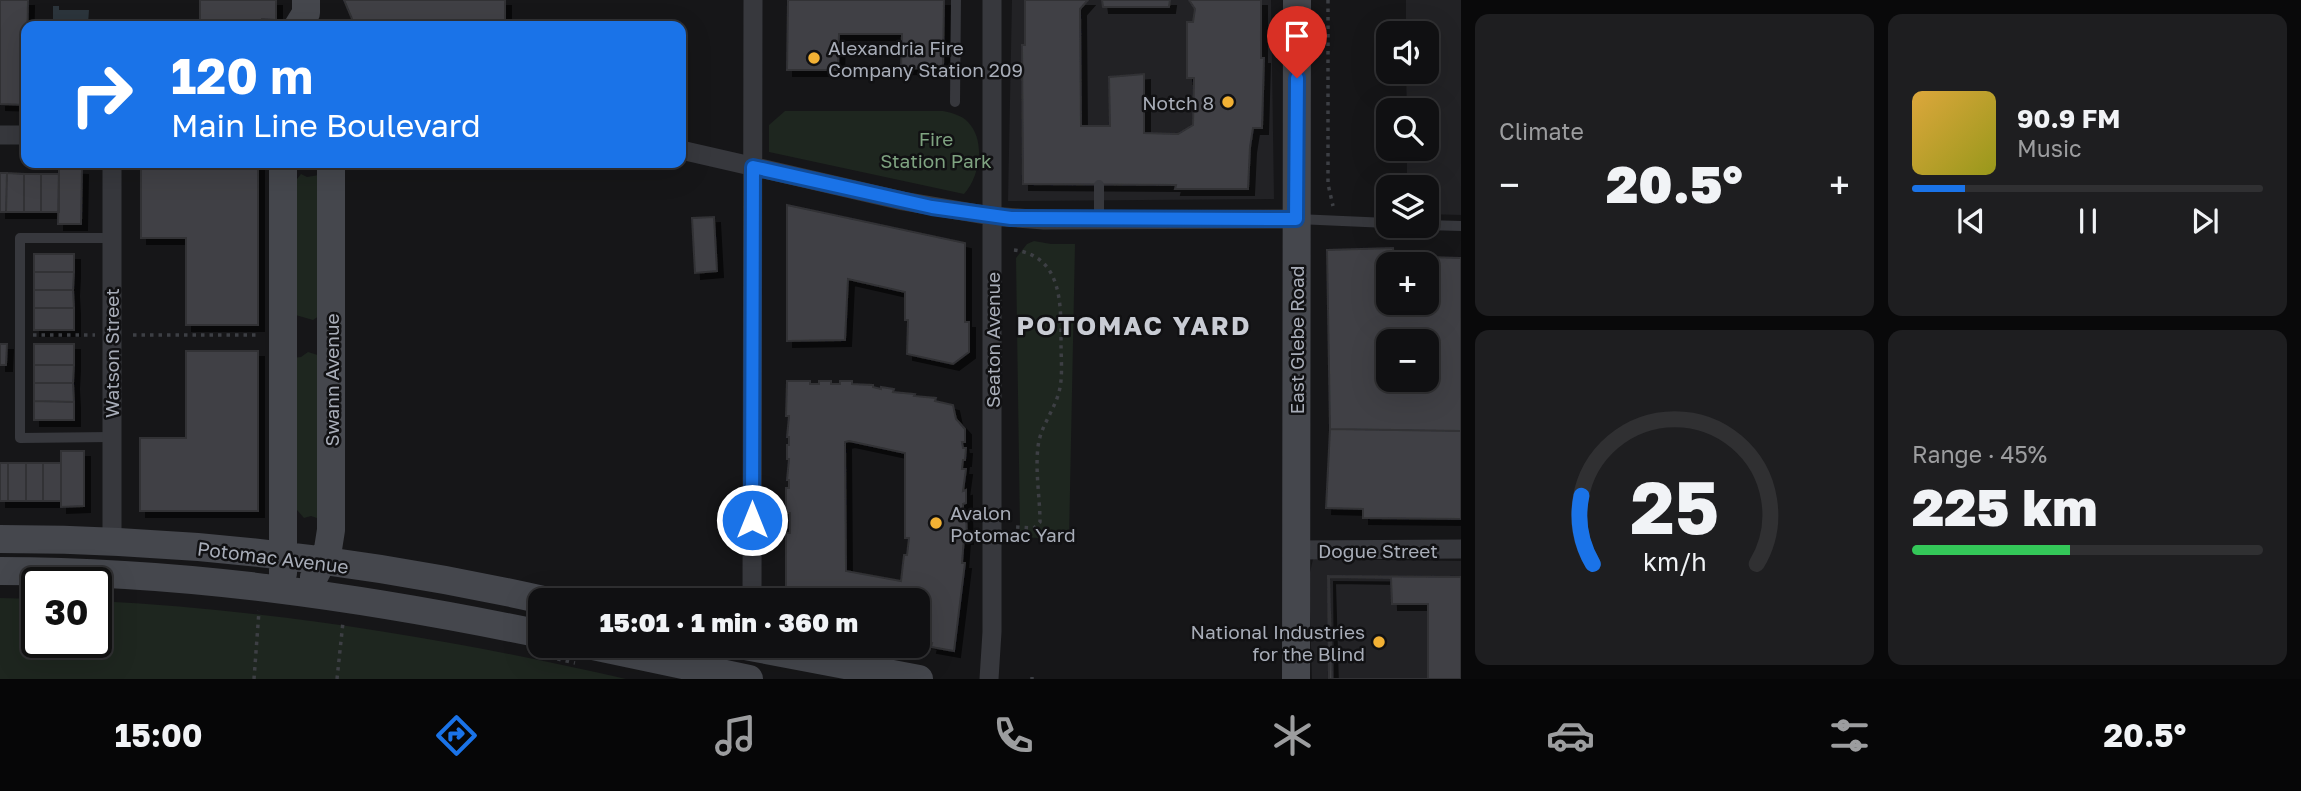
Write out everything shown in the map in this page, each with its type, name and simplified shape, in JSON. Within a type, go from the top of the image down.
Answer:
[{"type":"street","points":[[752,588],[754,0]]},
{"type":"street","name":"Seaton Avenue","points":[[989,679],[992,632],[992,0]]},
{"type":"street","name":"East Glebe Road","points":[[1296,679],[1297,0]]},
{"type":"street","points":[[0,135],[21,135]]},
{"type":"street","points":[[686,151],[932,207],[991,216],[1044,220],[1296,219]]},
{"type":"street","name":"Watson Street","points":[[112,168],[112,542]]},
{"type":"street","points":[[283,168],[284,555],[294,591]]},
{"type":"street","name":"Swann Avenue","points":[[294,591],[322,561],[330,541],[331,168]]},
{"type":"street","name":"Potomac Avenue","points":[[0,539],[112,542],[284,555],[442,580],[528,597]]},
{"type":"street","name":"Dogue Street","points":[[1296,550],[1461,549]]},
{"type":"street","name":"Potomac Avenue","points":[[0,571],[174,579],[294,591],[528,631]]},
{"type":"street","points":[[650,658],[749,679]]},
{"type":"street","points":[[811,658],[919,679]]},
{"type":"lane","points":[[955,102],[956,0]]},
{"type":"lane","points":[[1099,185],[1100,218]]},
{"type":"lane","points":[[1296,219],[1376,222]]},
{"type":"lane","points":[[1439,225],[1461,226]]},
{"type":"lane","points":[[111,437],[20,438],[20,239],[112,238]]},
{"type":"path","points":[[1328,0],[1328,184],[1333,206]]},
{"type":"path","points":[[1014,250],[1034,255],[1055,279],[1061,316],[1059,393],[1038,445],[1041,522],[1034,528],[1016,527]]},
{"type":"path","points":[[20,335],[112,335]]},
{"type":"path","points":[[133,335],[264,335]]},
{"type":"path","points":[[254,679],[259,609]]},
{"type":"path","points":[[338,679],[343,620]]},
{"type":"shaded area","points":[[1012,0],[1271,0],[1274,199],[1008,201]]},
{"type":"shaded area","points":[[1406,0],[1461,0],[1461,215],[1439,214],[1439,175],[1407,175],[1407,161],[1439,161],[1439,98],[1407,98],[1406,84],[1439,84],[1439,21],[1406,21]]},
{"type":"shaded area","points":[[53,6],[59,6],[59,10],[89,10],[88,21],[53,21]]},
{"type":"shaded area","points":[[1313,559],[1461,561],[1461,679],[1312,679],[1309,577]]},
{"type":"green space","name":"Fire Station Park","points":[[785,111],[943,111],[959,116],[968,122],[977,139],[979,158],[974,178],[964,194],[769,152],[769,125]]},
{"type":"green space","points":[[301,174],[307,177],[319,175],[322,314],[313,320],[292,314],[297,179]]},
{"type":"green space","points":[[1034,241],[1075,244],[1069,540],[1023,537],[1020,531],[1016,258],[1027,244]]},
{"type":"green space","points":[[308,352],[321,356],[321,513],[317,518],[304,518],[297,510],[292,358],[301,357]]},
{"type":"green space","points":[[0,598],[21,599],[21,658],[112,658],[112,602],[230,611],[363,628],[495,651],[626,679],[0,679]]},
{"type":"building","points":[[0,0],[28,0],[28,21],[21,21],[21,105],[0,104]]},
{"type":"building","points":[[200,0],[276,0],[276,20],[200,21]]},
{"type":"building","points":[[344,0],[505,0],[505,21],[353,21]]},
{"type":"building","points":[[788,0],[944,0],[943,69],[901,68],[902,34],[839,34],[838,70],[787,70]]},
{"type":"building","name":"Notch 8","points":[[1025,0],[1088,0],[1080,9],[1081,126],[1110,126],[1109,77],[1144,74],[1144,133],[1178,134],[1193,125],[1194,78],[1187,78],[1187,22],[1193,22],[1195,9],[1189,0],[1261,0],[1261,58],[1264,58],[1262,128],[1253,128],[1248,189],[1175,189],[1176,185],[1023,184],[1022,45],[1025,45]]},
{"type":"building","points":[[1102,0],[1170,0],[1169,7],[1103,7]]},
{"type":"building","points":[[59,168],[82,169],[81,224],[58,224]]},
{"type":"building","points":[[141,168],[258,168],[258,325],[186,325],[186,238],[141,238]]},
{"type":"building","points":[[0,173],[7,173],[6,212],[0,212]]},
{"type":"building","points":[[7,173],[24,174],[24,212],[6,212]]},
{"type":"building","points":[[24,174],[41,174],[41,212],[24,212]]},
{"type":"building","points":[[41,174],[59,174],[59,212],[41,212]]},
{"type":"building","points":[[787,205],[965,243],[965,322],[969,322],[969,352],[953,364],[907,354],[905,292],[848,279],[845,340],[787,341]]},
{"type":"building","points":[[714,217],[717,271],[695,273],[692,218]]},
{"type":"building","points":[[1393,248],[1394,252],[1376,252],[1376,315],[1439,315],[1439,257],[1461,258],[1461,431],[1330,429],[1327,250]]},
{"type":"building","points":[[34,254],[74,254],[74,272],[34,272]]},
{"type":"building","points":[[34,272],[74,272],[73,290],[34,290]]},
{"type":"building","points":[[34,290],[73,290],[74,308],[34,308]]},
{"type":"building","points":[[34,308],[74,308],[74,330],[34,330]]},
{"type":"building","points":[[0,344],[7,344],[6,365],[0,365]]},
{"type":"building","points":[[34,344],[74,344],[74,365],[34,365]]},
{"type":"building","points":[[186,351],[258,351],[258,511],[140,511],[140,438],[186,438]]},
{"type":"building","points":[[34,365],[74,365],[73,383],[34,383]]},
{"type":"building","name":"Avalon Potomac Yard","points":[[787,381],[810,381],[810,384],[819,384],[819,381],[831,381],[831,384],[840,384],[840,381],[852,381],[852,384],[894,389],[893,392],[936,398],[935,401],[953,405],[956,419],[965,429],[965,442],[962,442],[963,448],[966,448],[962,469],[966,469],[963,491],[966,490],[966,503],[963,504],[963,512],[966,512],[967,538],[964,538],[962,563],[965,563],[954,651],[931,647],[930,588],[786,588],[786,533],[790,533],[790,513],[786,513],[786,488],[789,488],[789,416],[786,416]],"holes":[[[845,442],[905,453],[905,538],[909,538],[901,581],[846,571]]]},
{"type":"building","points":[[34,383],[73,383],[74,402],[34,401]]},
{"type":"building","points":[[34,401],[74,402],[74,420],[34,420]]},
{"type":"building","points":[[1330,429],[1461,431],[1461,519],[1363,518],[1363,509],[1326,508]]},
{"type":"building","points":[[61,451],[84,451],[84,506],[61,507]]},
{"type":"building","points":[[0,463],[8,463],[8,501],[0,501]]},
{"type":"building","points":[[8,463],[26,463],[26,501],[8,501]]},
{"type":"building","points":[[26,463],[43,463],[43,501],[26,501]]},
{"type":"building","points":[[43,463],[61,463],[61,501],[43,501]]},
{"type":"building","name":"National Industries for the Blind","points":[[1328,576],[1461,577],[1461,679],[1329,679]]},
{"type":"building","name":"National Industries for the Blind","points":[[1329,577],[1391,578],[1392,604],[1428,604],[1428,679],[1332,679]]},
{"type":"place","name":"Alexandria Fire Company Station 209","points":[[814,58]]},
{"type":"place","name":"Notch 8","points":[[1228,102]]},
{"type":"place","name":"Avalon Potomac Yard","points":[[936,523]]},
{"type":"place","name":"National Industries for the Blind","points":[[1379,642]]},
{"type":"district","name":"POTOMAC YARD","points":[[1134,325]]},
{"type":"route","points":[[752,520],[753,167],[932,207],[1011,218],[1296,219],[1297,78]]}]
